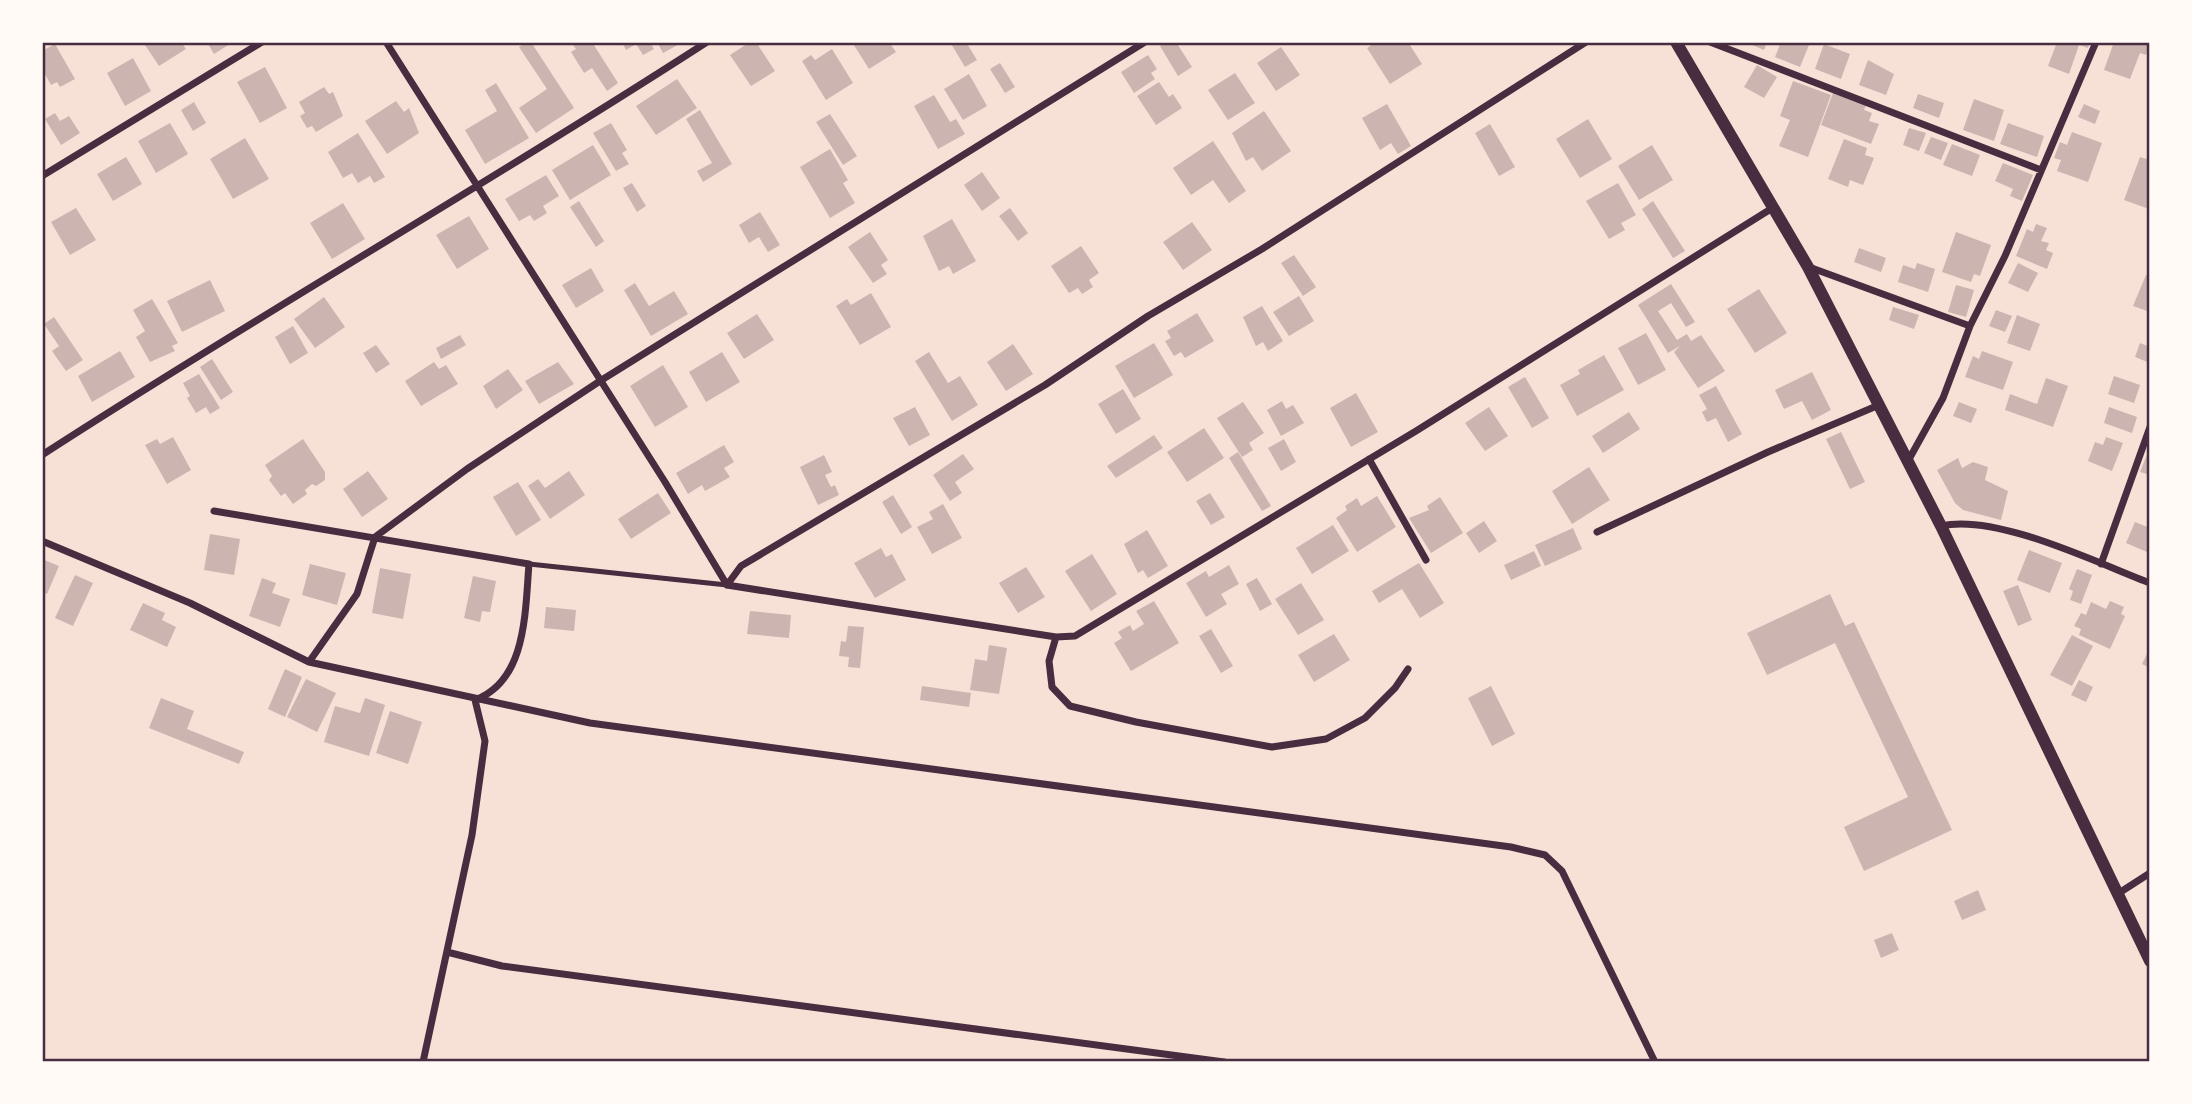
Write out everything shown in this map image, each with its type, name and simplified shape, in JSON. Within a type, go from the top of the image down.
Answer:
[{"type":"street","points":[[42,177],[262,42]]},
{"type":"street","points":[[386,42],[727,585],[1056,637],[1075,636],[1089,629],[1369,459],[1774,207]]},
{"type":"street","points":[[42,455],[214,344],[477,187],[707,42]]},
{"type":"street","points":[[309,662],[357,594],[375,537],[467,469],[600,381],[1145,42]]},
{"type":"street","points":[[727,585],[741,566],[1045,385],[1148,316],[1262,249],[1586,42]]},
{"type":"street","points":[[1676,42],[1808,267],[1941,526],[2150,961]]},
{"type":"street","points":[[1710,42],[2041,170]]},
{"type":"street","points":[[1908,461],[1943,398],[1969,326],[2005,256],[2096,42]]},
{"type":"street","points":[[1808,267],[1969,326]]},
{"type":"street","points":[[1597,532],[1768,452],[1879,405]]},
{"type":"street","points":[[2101,564],[2150,427]]},
{"type":"street","points":[[1369,459],[1426,560]]},
{"type":"street","points":[[214,511],[530,564],[517,658],[493,693],[475,700]]},
{"type":"street","points":[[1941,526],[1954,523],[1986,526],[2150,583]]},
{"type":"street","points":[[42,541],[190,603],[309,662],[475,700],[590,723],[1511,847],[1545,855],[1562,871],[1655,1062]]},
{"type":"street","points":[[1056,637],[1049,661],[1052,687],[1070,706],[1136,722],[1272,747],[1326,739],[1364,718],[1395,688],[1408,669]]},
{"type":"street","points":[[423,1062],[472,835],[485,741],[475,700]]},
{"type":"street","points":[[2119,893],[2145,880],[2150,873]]},
{"type":"street","points":[[447,952],[516,968],[1224,1062]]},
{"type":"lane","points":[[530,564],[727,585]]},
{"type":"building","points":[[143,42],[181,42],[186,49],[159,66]]},
{"type":"building","points":[[207,42],[233,42],[214,54]]},
{"type":"building","points":[[531,42],[574,108],[536,133],[519,108],[547,89],[519,47]]},
{"type":"building","points":[[571,42],[592,42],[618,83],[607,91],[592,68],[584,73],[571,52],[576,49]]},
{"type":"building","points":[[622,42],[650,42],[654,49],[643,55],[636,44],[626,50]]},
{"type":"building","points":[[657,42],[683,42],[663,53]]},
{"type":"building","points":[[750,42],[756,42],[775,71],[751,86],[730,55]]},
{"type":"building","points":[[852,42],[889,42],[896,52],[869,69]]},
{"type":"building","points":[[950,42],[966,42],[977,60],[965,67]]},
{"type":"building","points":[[1166,42],[1176,42],[1192,67],[1178,76],[1160,46]]},
{"type":"building","points":[[1376,42],[1408,42],[1422,64],[1390,84],[1367,48]]},
{"type":"building","points":[[1745,42],[1767,42],[1764,50]]},
{"type":"building","points":[[1781,42],[1809,45],[1800,67],[1775,57]]},
{"type":"building","points":[[2057,42],[2090,42],[2088,48],[2079,45],[2069,74],[2048,66]]},
{"type":"building","points":[[2114,42],[2150,42],[2146,55],[2140,53],[2130,79],[2104,70]]},
{"type":"building","points":[[55,44],[75,79],[60,87],[57,82],[51,85],[42,69],[42,51]]},
{"type":"building","points":[[1824,44],[1850,54],[1841,79],[1815,69]]},
{"type":"building","points":[[1281,47],[1300,75],[1276,91],[1257,63]]},
{"type":"building","points":[[832,49],[853,83],[826,100],[802,61],[811,55],[815,60]]},
{"type":"building","points":[[1148,55],[1157,69],[1151,73],[1155,79],[1134,93],[1121,72]]},
{"type":"building","points":[[133,58],[151,91],[125,106],[107,73]]},
{"type":"building","points":[[1868,60],[1894,74],[1886,95],[1859,85]]},
{"type":"building","points":[[1000,63],[1015,87],[1005,93],[990,69]]},
{"type":"building","points":[[1757,65],[1777,77],[1764,98],[1744,87]]},
{"type":"building","points":[[265,67],[287,108],[260,123],[237,82]]},
{"type":"building","points":[[1235,73],[1255,103],[1228,120],[1208,90]]},
{"type":"building","points":[[969,74],[987,106],[963,120],[944,89]]},
{"type":"building","points":[[677,79],[697,108],[656,135],[636,106]]},
{"type":"building","points":[[1793,81],[1831,95],[1808,157],[1779,146],[1790,120],[1780,116]]},
{"type":"building","points":[[1159,82],[1169,97],[1173,94],[1182,108],[1156,125],[1137,96]]},
{"type":"building","points":[[496,83],[529,138],[485,164],[465,130],[497,111],[485,90]]},
{"type":"building","points":[[324,87],[329,94],[333,92],[343,116],[316,132],[312,126],[307,128],[300,116],[305,113],[299,102]]},
{"type":"building","points":[[1833,93],[1866,105],[1864,110],[1872,113],[1869,121],[1879,124],[1871,144],[1821,125]]},
{"type":"building","points":[[1918,94],[1944,103],[1939,118],[1913,108]]},
{"type":"building","points":[[934,95],[950,122],[956,119],[965,134],[938,149],[914,106]]},
{"type":"building","points":[[1974,99],[2004,110],[1994,141],[1963,130]]},
{"type":"building","points":[[396,101],[404,112],[409,108],[419,133],[387,154],[365,121]]},
{"type":"building","points":[[194,102],[206,123],[193,131],[181,110]]},
{"type":"building","points":[[1387,104],[1411,146],[1398,154],[1391,143],[1380,150],[1362,118]]},
{"type":"building","points":[[2084,104],[2100,111],[2095,124],[2078,117]]},
{"type":"building","points":[[700,110],[732,164],[703,182],[697,171],[712,163],[686,119]]},
{"type":"building","points":[[1264,111],[1291,151],[1262,171],[1253,157],[1246,161],[1232,133]]},
{"type":"building","points":[[55,113],[60,121],[69,116],[80,133],[61,145],[45,119]]},
{"type":"building","points":[[830,114],[857,156],[843,165],[816,122]]},
{"type":"building","points":[[1588,119],[1612,159],[1580,178],[1556,139]]},
{"type":"building","points":[[170,123],[188,154],[156,173],[138,141]]},
{"type":"building","points":[[611,123],[627,150],[622,153],[629,164],[616,171],[593,133]]},
{"type":"building","points":[[2008,123],[2044,136],[2037,157],[2000,144]]},
{"type":"building","points":[[1490,124],[1515,167],[1499,176],[1475,133]]},
{"type":"building","points":[[1909,128],[1926,133],[1919,151],[1903,145]]},
{"type":"building","points":[[2072,132],[2102,143],[2088,182],[2057,171],[2061,160],[2054,158],[2060,142],[2067,145]]},
{"type":"building","points":[[358,133],[385,177],[374,183],[370,176],[358,183],[352,173],[343,178],[328,152]]},
{"type":"building","points":[[1931,137],[1948,143],[1941,160],[1924,153]]},
{"type":"building","points":[[245,138],[269,179],[233,199],[210,159]]},
{"type":"building","points":[[1844,139],[1867,148],[1865,155],[1874,158],[1863,185],[1850,180],[1848,187],[1828,179]]},
{"type":"building","points":[[1213,141],[1246,191],[1229,203],[1213,180],[1191,195],[1173,168]]},
{"type":"building","points":[[1952,144],[1980,155],[1972,176],[1943,165]]},
{"type":"building","points":[[593,145],[611,175],[570,200],[552,170]]},
{"type":"building","points":[[1652,145],[1673,180],[1639,200],[1618,166]]},
{"type":"building","points":[[830,149],[848,180],[843,183],[855,203],[830,218],[800,167]]},
{"type":"building","points":[[126,157],[142,184],[113,201],[97,174]]},
{"type":"building","points":[[2140,157],[2150,160],[2149,209],[2124,200]]},
{"type":"building","points":[[2003,163],[2033,175],[2022,201],[2010,196],[2013,189],[1995,181]]},
{"type":"building","points":[[982,172],[1000,198],[982,211],[964,185]]},
{"type":"building","points":[[546,175],[559,196],[543,206],[547,213],[534,221],[530,215],[519,221],[505,199]]},
{"type":"building","points":[[632,183],[646,206],[637,212],[623,188]]},
{"type":"building","points":[[1618,183],[1636,215],[1621,223],[1625,230],[1609,239],[1586,201]]},
{"type":"building","points":[[579,201],[604,241],[596,247],[570,207]]},
{"type":"building","points":[[1653,201],[1685,251],[1673,258],[1642,209]]},
{"type":"building","points":[[343,203],[365,239],[332,259],[310,223]]},
{"type":"building","points":[[76,208],[96,240],[70,255],[51,222]]},
{"type":"building","points":[[1010,208],[1028,233],[1018,241],[999,216]]},
{"type":"building","points":[[760,212],[780,245],[768,252],[759,237],[749,243],[739,225]]},
{"type":"building","points":[[469,216],[489,249],[457,269],[436,235]]},
{"type":"building","points":[[952,219],[976,261],[953,274],[949,266],[939,271],[923,236]]},
{"type":"building","points":[[1192,222],[1212,250],[1183,270],[1163,242]]},
{"type":"building","points":[[2036,224],[2047,228],[2041,241],[2049,243],[2046,250],[2053,253],[2047,269],[2016,256],[2027,229],[2033,232]]},
{"type":"building","points":[[870,232],[888,260],[881,265],[887,274],[873,283],[848,247]]},
{"type":"building","points":[[1956,232],[1991,245],[1980,276],[1974,274],[1971,282],[1942,272]]},
{"type":"building","points":[[1081,246],[1099,273],[1089,280],[1093,287],[1082,294],[1078,288],[1069,293],[1051,266]]},
{"type":"building","points":[[1859,248],[1886,258],[1881,272],[1854,262]]},
{"type":"building","points":[[1294,255],[1316,287],[1303,296],[1281,263]]},
{"type":"building","points":[[1917,263],[1935,269],[1928,292],[1898,282],[1903,265],[1915,269]]},
{"type":"building","points":[[2018,263],[2038,273],[2028,292],[2008,283]]},
{"type":"building","points":[[591,268],[604,291],[576,308],[562,285]]},
{"type":"building","points":[[2146,275],[2150,276],[2150,312],[2133,306]]},
{"type":"building","points":[[210,280],[225,311],[182,332],[167,301]]},
{"type":"building","points":[[635,283],[649,306],[674,291],[688,314],[651,336],[624,290]]},
{"type":"building","points":[[1671,284],[1695,322],[1686,327],[1671,303],[1658,311],[1677,340],[1687,334],[1691,341],[1701,335],[1725,371],[1698,388],[1674,352],[1680,346],[1668,353],[1638,305]]},
{"type":"building","points":[[1956,285],[1974,290],[1966,317],[1948,312]]},
{"type":"building","points":[[1759,289],[1787,333],[1755,353],[1727,309]]},
{"type":"building","points":[[871,293],[891,327],[860,345],[836,306],[847,299],[851,305]]},
{"type":"building","points":[[1299,296],[1314,321],[1289,336],[1273,312]]},
{"type":"building","points":[[324,297],[345,327],[315,348],[294,319]]},
{"type":"building","points":[[152,299],[178,343],[172,346],[175,351],[150,362],[136,337],[145,331],[133,310]]},
{"type":"building","points":[[1262,306],[1283,341],[1268,351],[1263,342],[1256,346],[1243,317]]},
{"type":"building","points":[[1893,307],[1919,315],[1914,329],[1889,320]]},
{"type":"building","points":[[1996,310],[2012,316],[2005,332],[1989,326]]},
{"type":"building","points":[[1197,313],[1214,341],[1185,358],[1181,352],[1174,356],[1165,341],[1171,338],[1167,331]]},
{"type":"building","points":[[757,314],[774,340],[744,359],[727,333]]},
{"type":"building","points":[[2017,315],[2040,324],[2030,351],[2007,343]]},
{"type":"building","points":[[54,317],[83,360],[66,371],[52,351],[59,346],[44,324]]},
{"type":"building","points":[[293,326],[308,353],[290,364],[275,337]]},
{"type":"building","points":[[1646,333],[1666,370],[1638,385],[1618,348]]},
{"type":"building","points":[[460,335],[466,345],[441,359],[436,348]]},
{"type":"building","points":[[1154,343],[1173,375],[1134,398],[1115,366]]},
{"type":"building","points":[[2140,343],[2150,347],[2150,363],[2135,357]]},
{"type":"building","points":[[1013,344],[1033,374],[1006,391],[987,362]]},
{"type":"building","points":[[376,345],[390,364],[376,373],[363,353]]},
{"type":"building","points":[[120,351],[135,377],[92,402],[78,376]]},
{"type":"building","points":[[1982,351],[2013,362],[2003,390],[1965,377],[1973,356],[1979,359]]},
{"type":"building","points":[[722,352],[740,382],[706,402],[689,372]]},
{"type":"building","points":[[929,352],[948,383],[960,376],[978,405],[952,421],[915,361]]},
{"type":"building","points":[[1604,355],[1624,390],[1577,416],[1560,385],[1580,374],[1578,370]]},
{"type":"building","points":[[212,359],[233,392],[221,400],[200,367]]},
{"type":"building","points":[[434,362],[439,369],[446,365],[458,384],[421,406],[405,381]]},
{"type":"building","points":[[558,362],[574,384],[539,404],[525,381]]},
{"type":"building","points":[[663,365],[688,407],[655,427],[630,386]]},
{"type":"building","points":[[508,369],[523,390],[496,409],[483,386]]},
{"type":"building","points":[[1812,372],[1831,410],[1812,420],[1802,401],[1784,409],[1775,390]]},
{"type":"building","points":[[199,374],[220,408],[210,414],[206,407],[196,413],[187,398],[190,396],[183,383]]},
{"type":"building","points":[[2114,376],[2140,385],[2134,403],[2108,394]]},
{"type":"building","points":[[1525,377],[1549,418],[1532,428],[1508,387]]},
{"type":"building","points":[[2046,378],[2068,386],[2053,427],[2005,410],[2010,394],[2037,404]]},
{"type":"building","points":[[1716,386],[1742,434],[1728,442],[1716,418],[1707,422],[1702,412],[1707,409],[1699,395]]},
{"type":"building","points":[[1123,389],[1141,419],[1116,434],[1098,404]]},
{"type":"building","points":[[1356,393],[1378,432],[1351,447],[1330,408]]},
{"type":"building","points":[[1282,401],[1286,409],[1293,405],[1304,423],[1281,436],[1267,410]]},
{"type":"building","points":[[1243,402],[1264,433],[1249,443],[1253,450],[1242,457],[1217,418]]},
{"type":"building","points":[[1959,402],[1977,409],[1971,423],[1953,416]]},
{"type":"building","points":[[915,407],[930,435],[909,446],[893,418]]},
{"type":"building","points":[[1489,407],[1508,436],[1485,451],[1465,423]]},
{"type":"building","points":[[2109,407],[2137,417],[2132,433],[2104,423]]},
{"type":"building","points":[[1629,412],[1640,429],[1603,453],[1592,436]]},
{"type":"building","points":[[1204,428],[1224,458],[1187,482],[1167,452]]},
{"type":"building","points":[[1841,432],[1865,482],[1850,489],[1826,439]]},
{"type":"building","points":[[1154,435],[1163,448],[1116,478],[1107,466]]},
{"type":"building","points":[[173,437],[191,470],[167,484],[145,445],[157,439],[160,444]]},
{"type":"building","points":[[2106,437],[2123,443],[2112,471],[2088,461],[2095,442],[2103,445]]},
{"type":"building","points":[[303,439],[325,472],[325,480],[316,486],[312,484],[305,490],[307,494],[293,504],[285,493],[281,496],[269,480],[272,476],[265,465]]},
{"type":"building","points":[[1284,439],[1296,462],[1281,471],[1268,448]]},
{"type":"building","points":[[724,445],[734,462],[724,468],[730,477],[705,491],[702,485],[688,494],[676,473]]},
{"type":"building","points":[[2150,447],[2150,475],[2140,472]]},
{"type":"building","points":[[1238,452],[1271,506],[1262,511],[1229,458]]},
{"type":"building","points":[[963,454],[974,469],[955,482],[962,493],[950,501],[933,475]]},
{"type":"building","points":[[824,455],[832,472],[825,475],[831,487],[835,485],[839,495],[818,505],[800,467]]},
{"type":"building","points":[[1958,458],[1962,468],[1973,462],[1988,467],[1985,480],[2008,491],[2001,520],[1963,510],[1955,503],[1937,470]]},
{"type":"building","points":[[1589,467],[1610,500],[1572,524],[1552,491]]},
{"type":"building","points":[[368,471],[388,499],[362,517],[343,489]]},
{"type":"building","points":[[569,471],[585,495],[550,519],[528,486],[538,479],[545,488]]},
{"type":"building","points":[[518,482],[541,520],[516,536],[493,497]]},
{"type":"building","points":[[658,493],[671,513],[631,539],[618,519]]},
{"type":"building","points":[[1210,493],[1225,517],[1211,525],[1196,501]]},
{"type":"building","points":[[893,495],[912,527],[901,534],[882,502]]},
{"type":"building","points":[[1377,496],[1396,527],[1357,552],[1336,518],[1347,510],[1345,506],[1357,498],[1361,506]]},
{"type":"building","points":[[1440,497],[1463,533],[1431,553],[1409,518],[1429,510],[1427,506]]},
{"type":"building","points":[[943,504],[962,538],[932,554],[917,527],[933,519],[929,512]]},
{"type":"building","points":[[1484,521],[1497,541],[1479,553],[1466,533]]},
{"type":"building","points":[[2135,522],[2150,528],[2147,552],[2126,543]]},
{"type":"building","points":[[1333,525],[1349,551],[1312,574],[1296,548]]},
{"type":"building","points":[[1573,528],[1582,549],[1545,566],[1535,545]]},
{"type":"building","points":[[1147,530],[1168,566],[1148,578],[1143,570],[1138,573],[1124,544]]},
{"type":"building","points":[[210,534],[240,539],[234,575],[204,570]]},
{"type":"building","points":[[881,548],[886,557],[892,554],[906,580],[875,598],[854,563]]},
{"type":"building","points":[[2029,550],[2062,563],[2050,593],[2017,580]]},
{"type":"building","points":[[1534,551],[1541,566],[1511,580],[1504,565]]},
{"type":"building","points":[[1092,554],[1117,594],[1091,611],[1065,571]]},
{"type":"building","points":[[42,559],[59,566],[47,594],[42,592]]},
{"type":"building","points":[[1419,563],[1444,603],[1420,618],[1402,589],[1379,603],[1372,591]]},
{"type":"building","points":[[310,564],[346,573],[337,605],[302,595]]},
{"type":"building","points":[[1229,565],[1239,584],[1221,594],[1227,604],[1206,617],[1186,583],[1206,571],[1209,577]]},
{"type":"building","points":[[1026,567],[1045,597],[1018,613],[999,583]]},
{"type":"building","points":[[380,568],[411,574],[403,619],[372,613]]},
{"type":"building","points":[[2077,569],[2092,575],[2081,604],[2070,600],[2073,591],[2069,589]]},
{"type":"building","points":[[75,575],[93,583],[73,626],[55,618]]},
{"type":"building","points":[[473,576],[496,581],[490,612],[482,611],[480,622],[464,618]]},
{"type":"building","points":[[262,578],[276,583],[272,593],[290,599],[280,627],[249,616]]},
{"type":"building","points":[[1257,578],[1272,604],[1260,611],[1246,584]]},
{"type":"building","points":[[1301,583],[1324,620],[1298,635],[1275,599]]},
{"type":"building","points":[[2018,585],[2032,620],[2018,626],[2003,591]]},
{"type":"building","points":[[1830,594],[1845,626],[1854,622],[1952,830],[1864,871],[1844,827],[1908,797],[1835,643],[1767,675],[1747,633]]},
{"type":"building","points":[[1154,601],[1179,643],[1131,671],[1114,643],[1122,638],[1118,632],[1130,625],[1133,631],[1144,624],[1136,611]]},
{"type":"building","points":[[2110,601],[2124,607],[2121,614],[2125,616],[2110,649],[2079,635],[2081,629],[2074,626],[2081,613],[2086,615],[2091,602],[2106,609]]},
{"type":"building","points":[[143,603],[165,613],[162,620],[176,627],[167,647],[130,630]]},
{"type":"building","points":[[546,607],[576,610],[574,631],[544,628]]},
{"type":"building","points":[[750,611],[791,615],[789,638],[747,634]]},
{"type":"building","points":[[848,626],[864,627],[860,668],[848,667],[849,657],[839,656],[841,641],[846,642]]},
{"type":"building","points":[[1211,629],[1233,666],[1221,673],[1199,636]]},
{"type":"building","points":[[1334,634],[1350,660],[1314,682],[1298,655]]},
{"type":"building","points":[[2072,635],[2093,646],[2072,686],[2050,675]]},
{"type":"building","points":[[989,645],[1007,648],[999,694],[970,690],[975,659],[987,661]]},
{"type":"building","points":[[2150,648],[2150,668],[2142,664]]},
{"type":"building","points":[[285,669],[302,677],[285,717],[268,709]]},
{"type":"building","points":[[306,679],[336,693],[317,732],[287,717]]},
{"type":"building","points":[[2079,680],[2093,687],[2086,702],[2071,695]]},
{"type":"building","points":[[922,686],[971,693],[969,707],[920,700]]},
{"type":"building","points":[[1491,686],[1515,734],[1492,746],[1468,698]]},
{"type":"building","points":[[161,698],[194,711],[187,729],[244,752],[239,764],[149,728]]},
{"type":"building","points":[[365,698],[385,705],[369,756],[324,742],[335,706],[360,713]]},
{"type":"building","points":[[390,711],[422,722],[408,764],[376,753]]},
{"type":"building","points":[[1978,890],[1986,910],[1962,920],[1954,901]]},
{"type":"building","points":[[1892,933],[1899,950],[1881,958],[1874,940]]}]
